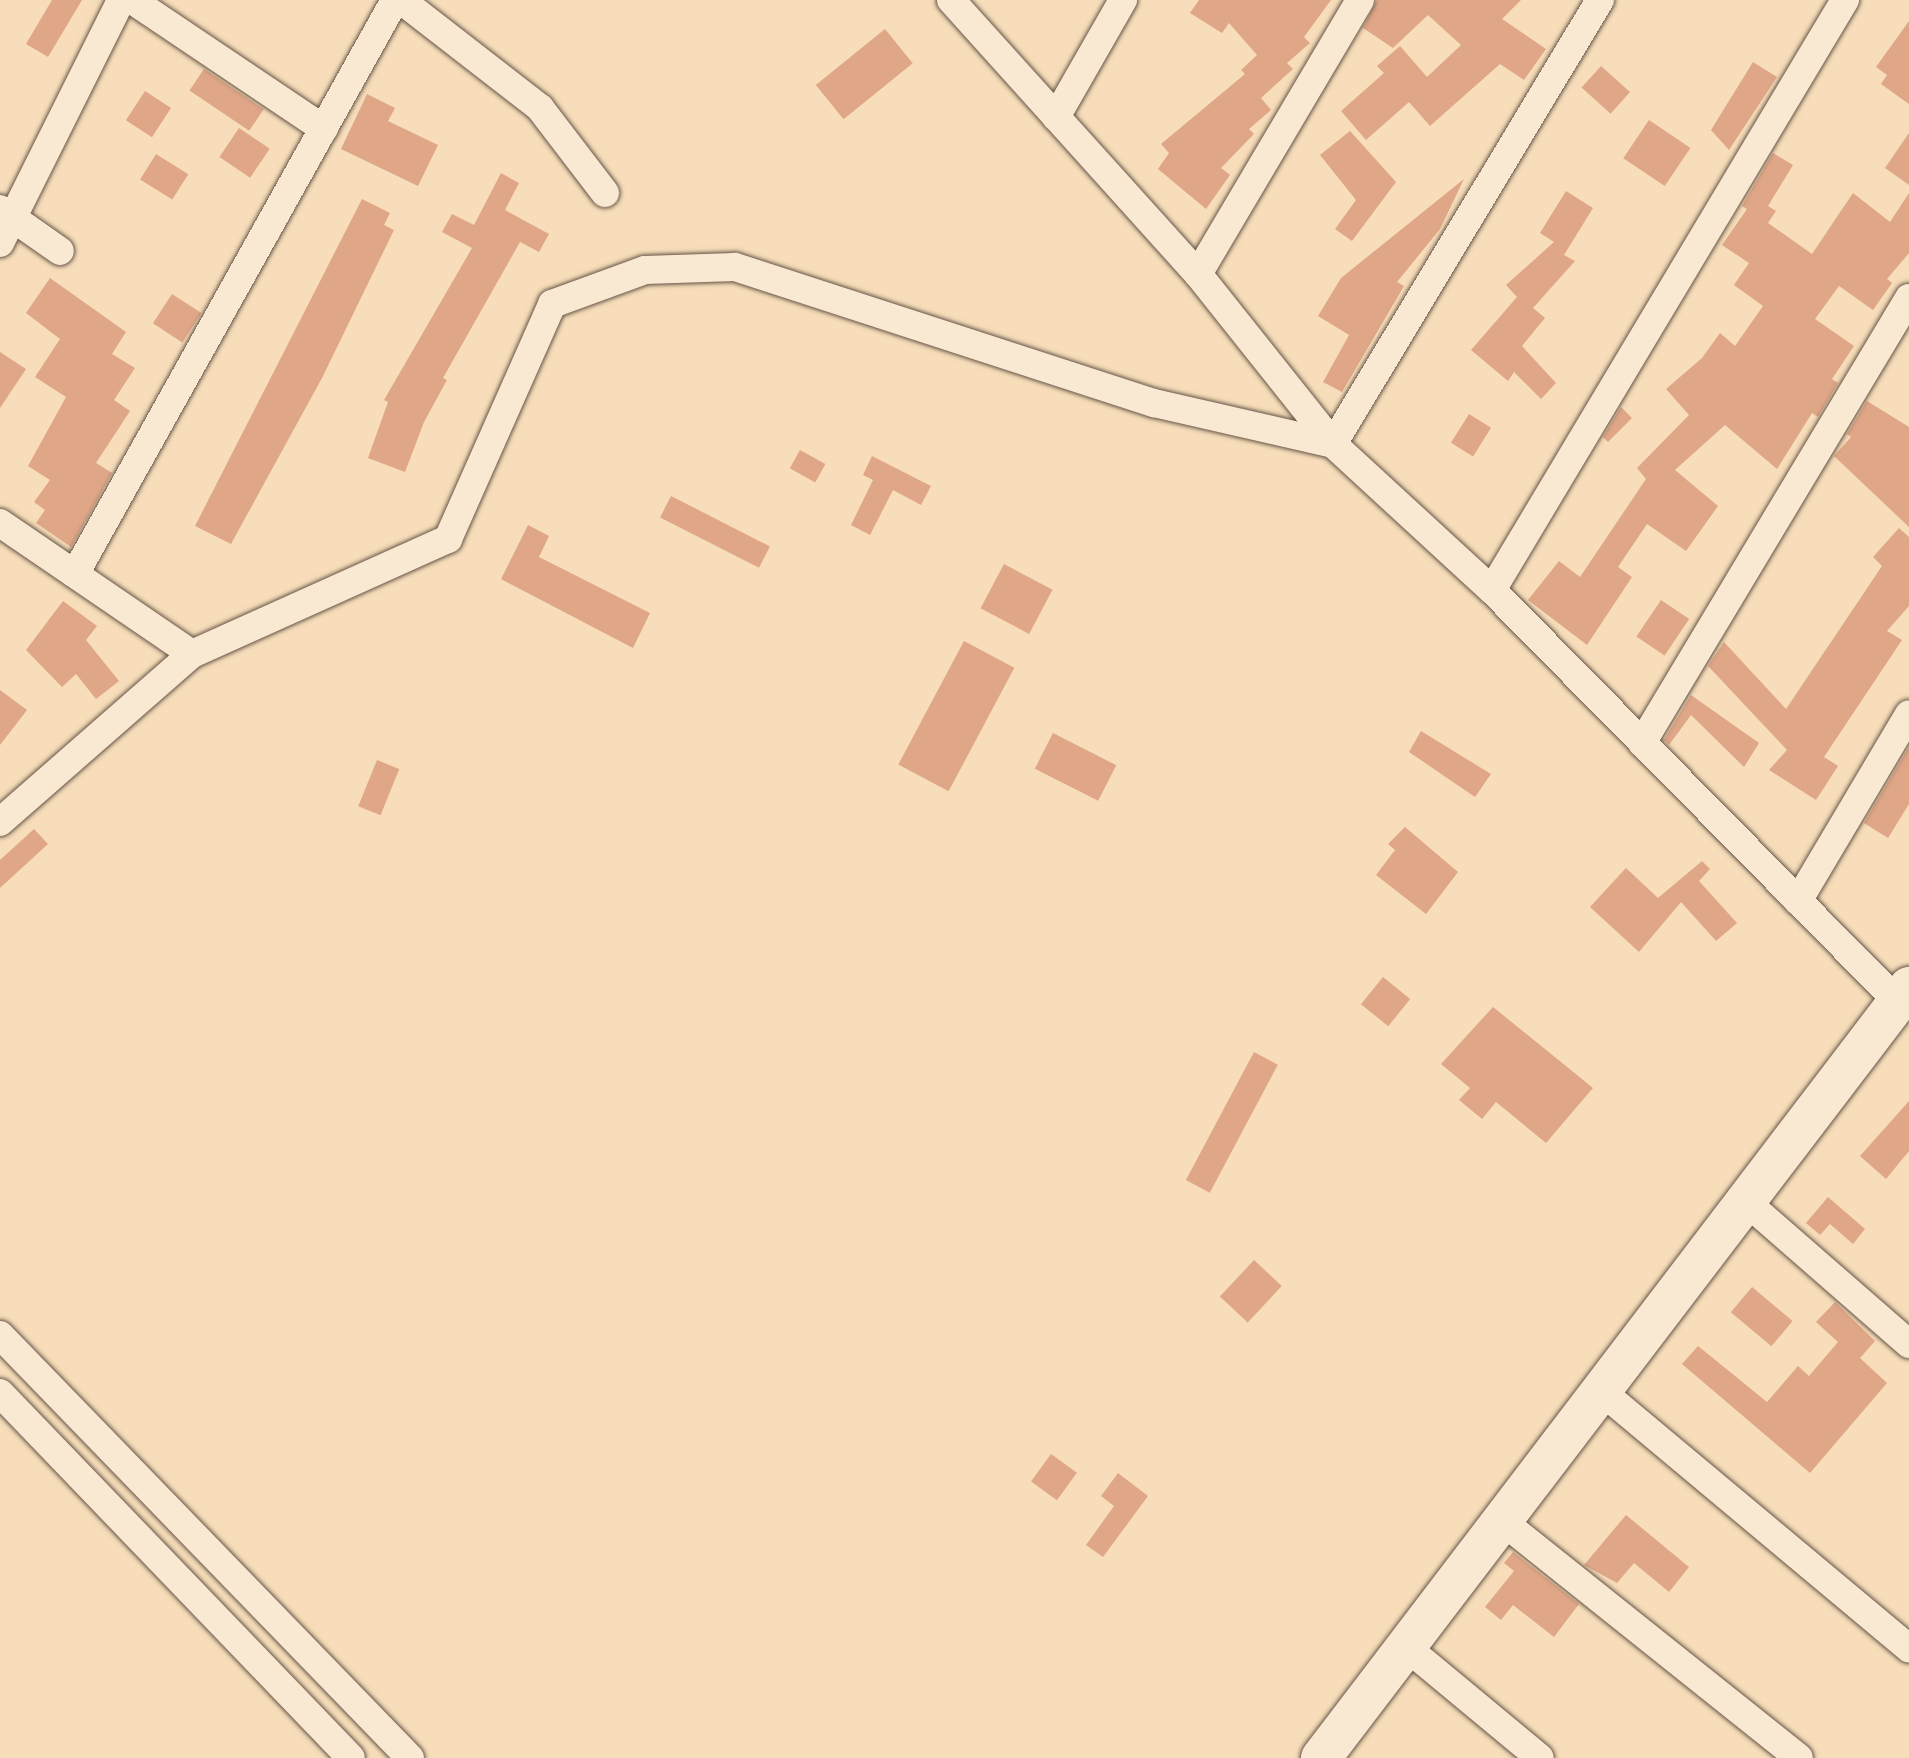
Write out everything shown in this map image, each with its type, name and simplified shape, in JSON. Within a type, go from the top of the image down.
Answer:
[{"type":"street","points":[[0,243],[7,214],[121,0]]},
{"type":"street","points":[[132,0],[324,129]]},
{"type":"street","points":[[75,574],[395,0]]},
{"type":"street","points":[[401,0],[540,108],[605,193]]},
{"type":"street","points":[[951,0],[1198,274],[1333,444],[1492,590],[1798,901],[1903,994],[1321,1758]]},
{"type":"street","points":[[1056,117],[1123,0]]},
{"type":"street","points":[[1198,274],[1360,0]]},
{"type":"street","points":[[1333,444],[1600,0]]},
{"type":"street","points":[[1492,590],[1845,0]]},
{"type":"street","points":[[7,214],[60,251]]},
{"type":"street","points":[[0,822],[192,654],[448,539],[552,304],[645,270],[735,267],[1154,403],[1333,444]]},
{"type":"street","points":[[1642,743],[1909,298]]},
{"type":"street","points":[[0,523],[192,654]]},
{"type":"street","points":[[1798,901],[1909,714]]},
{"type":"street","points":[[1744,1200],[1909,1344]]},
{"type":"street","points":[[0,1335],[410,1758]]},
{"type":"street","points":[[1600,1390],[1909,1648]]},
{"type":"street","points":[[0,1393],[351,1758]]},
{"type":"street","points":[[1501,1520],[1799,1758]]},
{"type":"street","points":[[1405,1646],[1540,1758]]},
{"type":"building","points":[[52,0],[82,0],[48,57],[26,44]]},
{"type":"building","points":[[1199,0],[1331,0],[1304,37],[1310,43],[1287,63],[1293,69],[1261,98],[1271,110],[1249,129],[1254,134],[1221,168],[1230,175],[1206,209],[1158,169],[1169,153],[1161,144],[1245,74],[1241,70],[1257,55],[1229,23],[1222,33],[1190,13]]},
{"type":"building","points":[[1377,0],[1521,0],[1502,19],[1546,49],[1524,80],[1500,64],[1430,126],[1409,102],[1366,140],[1341,111],[1384,73],[1377,66],[1400,46],[1427,77],[1461,45],[1428,15],[1393,48],[1363,28]]},
{"type":"building","points":[[1909,21],[1909,104],[1881,84],[1887,75],[1876,67]]},
{"type":"building","points":[[885,29],[913,63],[844,119],[816,85]]},
{"type":"building","points":[[1753,62],[1777,77],[1729,150],[1711,130]]},
{"type":"building","points":[[1601,66],[1630,92],[1611,114],[1582,88]]},
{"type":"building","points":[[204,69],[264,109],[249,131],[189,91]]},
{"type":"building","points":[[145,91],[171,108],[152,137],[126,120]]},
{"type":"building","points":[[367,94],[395,108],[388,121],[438,145],[418,186],[341,149]]},
{"type":"building","points":[[1649,120],[1690,148],[1665,186],[1623,158]]},
{"type":"building","points":[[239,128],[270,149],[250,178],[219,157]]},
{"type":"building","points":[[1350,131],[1396,182],[1352,241],[1335,229],[1356,200],[1320,155]]},
{"type":"building","points":[[1909,133],[1909,185],[1885,168]]},
{"type":"building","points":[[1773,153],[1793,165],[1768,206],[1776,211],[1768,223],[1812,254],[1853,193],[1890,222],[1909,193],[1909,253],[1887,279],[1892,283],[1873,310],[1839,286],[1815,319],[1854,346],[1832,379],[1838,383],[1818,417],[1812,413],[1777,469],[1725,425],[1675,470],[1718,506],[1686,551],[1647,524],[1618,567],[1632,577],[1587,645],[1528,600],[1559,561],[1580,577],[1646,479],[1637,468],[1689,415],[1666,389],[1702,358],[1720,333],[1735,346],[1763,306],[1734,285],[1749,263],[1722,245],[1747,209],[1742,206]]},
{"type":"building","points":[[156,154],[188,174],[172,200],[140,179]]},
{"type":"building","points":[[501,173],[519,183],[505,210],[549,234],[539,252],[520,242],[443,378],[447,380],[424,422],[405,472],[368,458],[388,402],[384,400],[472,248],[442,232],[452,214],[474,225]]},
{"type":"building","points":[[1464,179],[1440,229],[1397,282],[1404,286],[1342,392],[1323,382],[1349,335],[1318,316],[1341,278]]},
{"type":"building","points":[[1566,191],[1593,208],[1564,255],[1575,261],[1533,308],[1545,318],[1522,346],[1556,383],[1541,399],[1514,372],[1508,381],[1471,350],[1517,297],[1506,285],[1554,242],[1540,233]]},
{"type":"building","points":[[362,199],[390,213],[384,225],[394,230],[322,378],[231,544],[195,526]]},
{"type":"building","points":[[50,278],[126,332],[112,354],[135,368],[114,400],[130,411],[96,463],[112,473],[71,547],[36,523],[45,510],[34,502],[50,480],[28,466],[66,397],[35,377],[60,339],[26,313]]},
{"type":"building","points":[[172,294],[201,313],[182,342],[153,323]]},
{"type":"building","points":[[0,352],[26,369],[0,408]]},
{"type":"building","points":[[1867,401],[1909,427],[1909,527],[1834,456],[1851,437],[1847,434]]},
{"type":"building","points":[[1621,407],[1632,418],[1608,442],[1603,437]]},
{"type":"building","points":[[1469,414],[1491,428],[1473,457],[1451,443]]},
{"type":"building","points":[[800,450],[825,464],[815,482],[790,468]]},
{"type":"building","points":[[872,456],[931,486],[921,505],[893,490],[870,535],[851,525],[873,480],[863,475]]},
{"type":"building","points":[[671,496],[770,546],[759,568],[660,517]]},
{"type":"building","points":[[528,525],[549,536],[539,557],[650,613],[633,648],[501,579]]},
{"type":"building","points":[[1899,528],[1909,537],[1909,606],[1887,631],[1902,640],[1824,757],[1838,766],[1816,800],[1769,770],[1787,750],[1708,666],[1724,642],[1786,709],[1882,566],[1873,557]]},
{"type":"building","points":[[1004,564],[1053,590],[1029,634],[981,608]]},
{"type":"building","points":[[1661,600],[1689,619],[1665,655],[1636,636]]},
{"type":"building","points":[[63,601],[97,626],[86,640],[119,681],[96,699],[76,674],[62,687],[26,650]]},
{"type":"building","points":[[964,641],[1014,668],[949,791],[898,765]]},
{"type":"building","points":[[0,690],[27,710],[0,745]]},
{"type":"building","points":[[1691,695],[1759,743],[1744,767],[1691,715],[1669,745],[1664,740]]},
{"type":"building","points":[[1421,731],[1491,774],[1475,797],[1409,752]]},
{"type":"building","points":[[1053,733],[1116,765],[1098,801],[1035,769]]},
{"type":"building","points":[[1909,747],[1909,804],[1888,838],[1864,823]]},
{"type":"building","points":[[377,760],[399,769],[381,815],[358,806]]},
{"type":"building","points":[[1405,827],[1458,872],[1426,914],[1376,875],[1395,850],[1388,844]]},
{"type":"building","points":[[34,829],[48,844],[0,888],[0,860]]},
{"type":"building","points":[[1702,861],[1710,869],[1699,881],[1737,923],[1716,941],[1681,902],[1639,952],[1590,907],[1626,868],[1658,898]]},
{"type":"building","points":[[1383,977],[1410,999],[1388,1026],[1361,1004]]},
{"type":"building","points":[[1493,1007],[1593,1088],[1546,1143],[1496,1102],[1482,1119],[1459,1100],[1470,1088],[1441,1064]]},
{"type":"building","points":[[1254,1052],[1278,1065],[1210,1193],[1186,1180]]},
{"type":"building","points":[[1909,1101],[1909,1151],[1886,1179],[1860,1156]]},
{"type":"building","points":[[1828,1197],[1865,1229],[1853,1244],[1830,1224],[1820,1235],[1806,1223]]},
{"type":"building","points":[[1254,1260],[1282,1286],[1248,1322],[1220,1297]]},
{"type":"building","points":[[1752,1287],[1793,1321],[1771,1346],[1731,1312]]},
{"type":"building","points":[[1835,1302],[1875,1341],[1860,1358],[1887,1383],[1810,1473],[1682,1364],[1698,1346],[1767,1402],[1798,1366],[1809,1376],[1838,1342],[1816,1322]]},
{"type":"building","points":[[1051,1454],[1077,1473],[1057,1500],[1031,1482]]},
{"type":"building","points":[[1118,1473],[1148,1496],[1103,1557],[1086,1545],[1114,1506],[1101,1496]]},
{"type":"building","points":[[1626,1515],[1689,1567],[1669,1592],[1634,1563],[1617,1583],[1584,1565]]},
{"type":"building","points":[[1513,1552],[1579,1604],[1554,1637],[1513,1605],[1501,1620],[1485,1607],[1514,1571],[1504,1563]]}]
